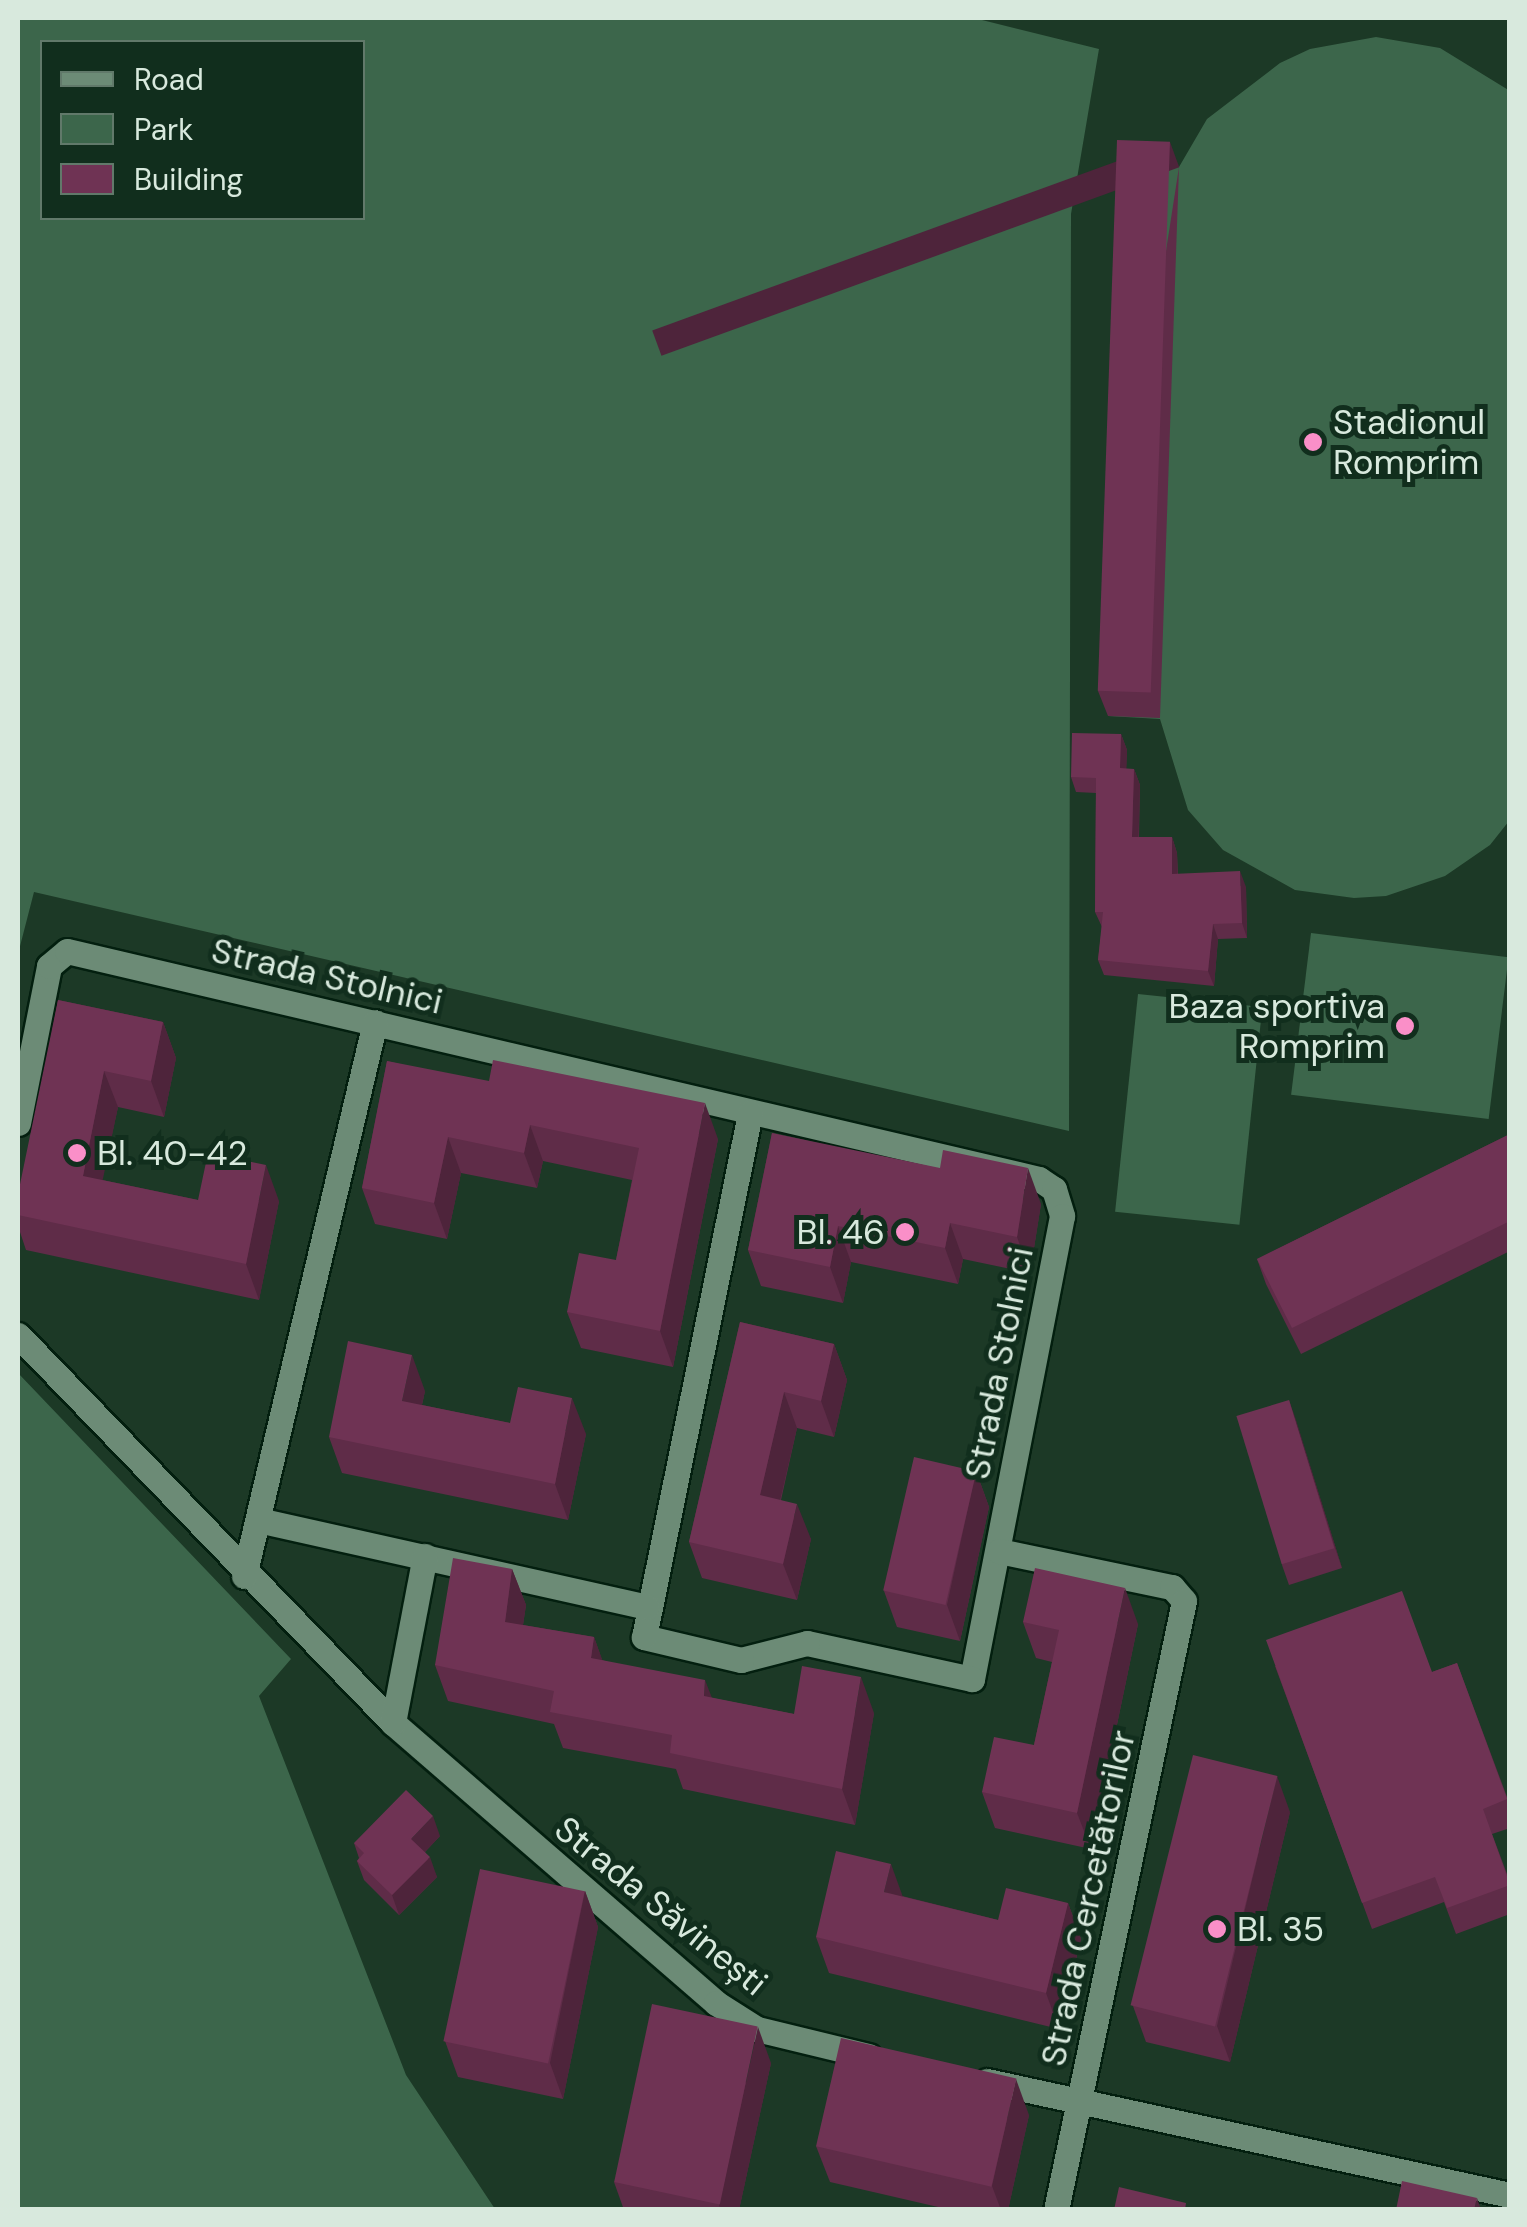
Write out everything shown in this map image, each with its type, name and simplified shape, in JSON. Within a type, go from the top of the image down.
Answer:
[{"type":"street","name":"Strada Stolnici","points":[[18,1123],[50,966],[67,951],[1039,1179],[1054,1189],[1062,1216],[998,1551]]},
{"type":"street","points":[[244,1576],[375,1022]]},
{"type":"street","points":[[750,1113],[646,1607],[644,1637],[741,1660],[807,1643],[972,1680],[998,1551]]},
{"type":"street","name":"Strada Săvinești","points":[[18,1335],[244,1576],[393,1723],[738,2019],[784,2038],[895,2062]]},
{"type":"street","points":[[258,1520],[646,1607]]},
{"type":"street","name":"Strada Cercetătorilor","points":[[998,1551],[1172,1588],[1184,1601],[1056,2210]]},
{"type":"street","points":[[393,1723],[425,1556]]},
{"type":"street","points":[[968,2078],[1510,2195]]},
{"type":"green space","points":[[18,18],[974,18],[1099,49],[1071,214],[1069,1131],[34,892],[18,954]]},
{"type":"green space","name":"Stadionul Romprim","points":[[1376,37],[1440,48],[1510,91],[1509,821],[1490,845],[1445,876],[1386,896],[1354,898],[1295,890],[1223,850],[1188,810],[1160,719],[1108,716],[1126,165],[1179,167],[1207,119],[1280,63],[1310,49]]},
{"type":"green space","name":"Baza sportiva Romprim","points":[[1311,933],[1509,957],[1489,1119],[1291,1095]]},
{"type":"green space","name":"Baza sportiva Romprim","points":[[1138,994],[1262,1007],[1239,1225],[1115,1212]]},
{"type":"green space","points":[[18,1373],[291,1659],[259,1696],[406,2075],[495,2209],[18,2209]]},
{"type":"building","points":[[1117,140],[1170,142],[1151,693],[1098,691]]},
{"type":"building","points":[[1072,733],[1121,734],[1120,768],[1134,769],[1132,837],[1172,837],[1172,874],[1240,871],[1242,923],[1213,924],[1208,971],[1098,960],[1103,912],[1095,912],[1096,778],[1071,777]]},
{"type":"building","points":[[58,1000],[163,1022],[151,1081],[104,1071],[83,1176],[198,1200],[208,1153],[266,1165],[246,1264],[18,1215],[18,1194]]},
{"type":"building","points":[[493,1060],[705,1103],[660,1331],[567,1312],[579,1253],[616,1260],[639,1148],[530,1125],[524,1153],[448,1137],[434,1203],[362,1188],[387,1061],[489,1081]]},
{"type":"building","points":[[772,1133],[940,1168],[943,1150],[1028,1168],[1017,1237],[950,1223],[945,1248],[838,1226],[830,1267],[748,1250]]},
{"type":"building","points":[[1510,1134],[1510,1221],[1292,1328],[1257,1259]]},
{"type":"building","points":[[740,1322],[834,1344],[821,1401],[784,1392],[760,1495],[797,1504],[783,1564],[689,1542]]},
{"type":"building","points":[[348,1341],[412,1355],[402,1401],[510,1423],[518,1387],[572,1398],[555,1484],[329,1437]]},
{"type":"building","points":[[1289,1400],[1334,1548],[1282,1564],[1236,1416]]},
{"type":"building","points":[[914,1457],[976,1471],[946,1605],[883,1590]]},
{"type":"building","points":[[453,1558],[512,1569],[505,1622],[594,1637],[591,1658],[705,1680],[704,1696],[794,1714],[802,1666],[861,1677],[842,1789],[670,1753],[672,1735],[550,1712],[554,1691],[435,1665]]},
{"type":"building","points":[[1035,1568],[1125,1588],[1077,1813],[982,1792],[994,1737],[1034,1745],[1059,1630],[1023,1622]]},
{"type":"building","points":[[1402,1591],[1432,1672],[1457,1663],[1507,1799],[1483,1809],[1510,1885],[1447,1908],[1435,1877],[1362,1903],[1266,1640]]},
{"type":"building","name":"Bl. 35","points":[[1193,1755],[1277,1776],[1215,2026],[1131,2005]]},
{"type":"building","points":[[406,1790],[433,1816],[411,1839],[430,1857],[392,1895],[357,1861],[364,1853],[354,1843]]},
{"type":"building","points":[[836,1851],[891,1864],[884,1892],[998,1920],[1006,1888],[1068,1903],[1046,1993],[816,1937]]},
{"type":"building","points":[[480,1869],[585,1891],[548,2063],[443,2041]]},
{"type":"building","points":[[652,2004],[758,2026],[720,2204],[614,2182]]},
{"type":"building","points":[[841,2038],[1016,2078],[991,2187],[816,2146]]},
{"type":"building","points":[[1402,2181],[1477,2198],[1474,2210],[1396,2210]]},
{"type":"building","points":[[1119,2187],[1186,2203],[1185,2210],[1114,2210]]},
{"type":"place","name":"Stadionul Romprim","points":[[1313,442]]},
{"type":"place","name":"Baza sportiva Romprim","points":[[1405,1026]]},
{"type":"place","name":"Bl. 40-42","points":[[77,1153]]},
{"type":"place","name":"Bl. 46","points":[[905,1232]]},
{"type":"place","name":"Bl. 35","points":[[1217,1929]]}]
